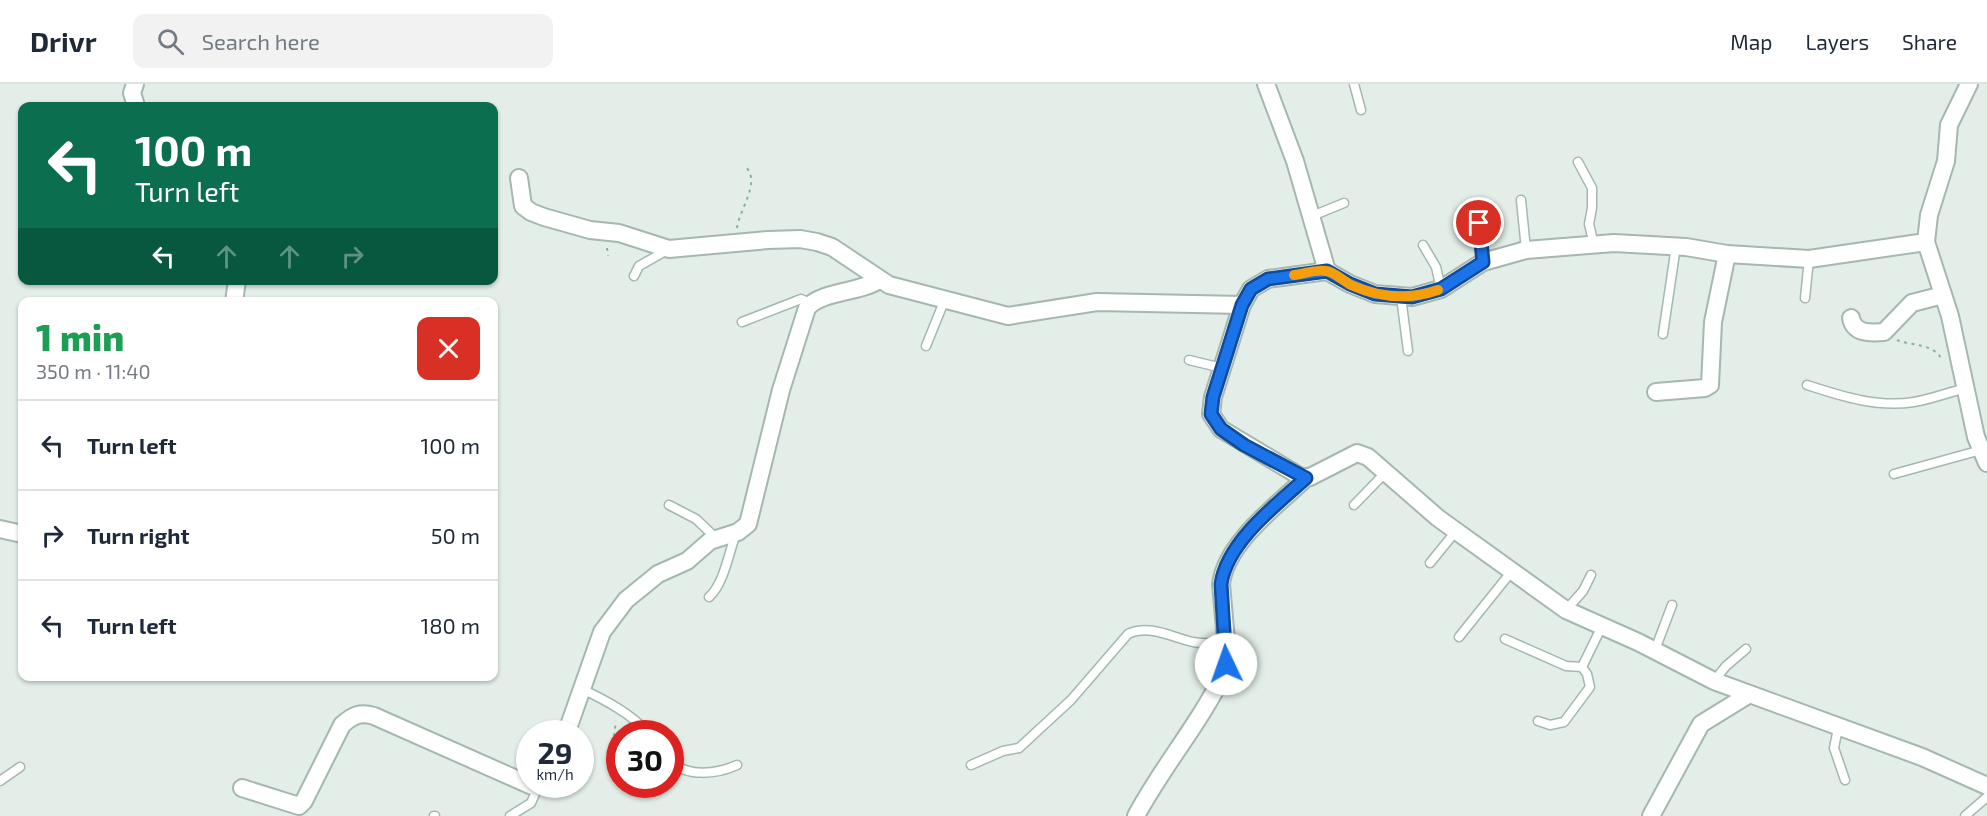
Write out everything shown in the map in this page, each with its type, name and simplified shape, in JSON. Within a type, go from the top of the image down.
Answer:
[{"type":"street","points":[[135,84],[132,93],[135,102]]},
{"type":"street","points":[[1266,84],[1295,161],[1327,271]]},
{"type":"street","points":[[1969,84],[1948,125],[1946,161],[1929,215],[1926,242],[1943,294],[1976,437],[1984,456]]},
{"type":"street","points":[[519,178],[523,206],[531,212],[590,230],[619,232],[669,249],[800,239],[817,242],[832,247],[866,267],[879,280],[890,285],[1008,316],[1097,302],[1242,305]]},
{"type":"street","points":[[1306,478],[1283,468],[1221,429],[1211,414],[1213,397],[1242,305],[1251,289],[1268,279],[1327,271],[1375,294],[1401,297],[1421,296],[1441,289],[1483,262],[1526,250],[1614,243],[1676,246],[1727,254],[1809,259],[1926,242]]},
{"type":"street","points":[[1656,392],[1705,388],[1710,385],[1713,322],[1727,254]]},
{"type":"street","points":[[571,720],[602,632],[626,600],[658,574],[687,561],[710,541],[736,533],[748,524],[781,390],[801,321],[811,303],[871,286],[879,280]]},
{"type":"street","points":[[1851,318],[1852,325],[1858,330],[1884,332],[1912,303],[1943,294]]},
{"type":"street","points":[[1136,816],[1155,781],[1173,757],[1219,683],[1226,664],[1221,584],[1223,573],[1240,543],[1253,526],[1306,478],[1357,453],[1368,457],[1456,531],[1566,610],[1654,650],[1714,681],[1922,757],[1987,786]]},
{"type":"street","points":[[0,529],[18,533]]},
{"type":"street","points":[[1651,816],[1701,724],[1748,695]]},
{"type":"street","points":[[242,788],[296,806],[302,804],[342,725],[351,716],[359,714],[374,716],[516,776]]},
{"type":"lane","points":[[1354,84],[1360,110]]},
{"type":"lane","points":[[1578,162],[1592,188],[1589,224],[1594,246]]},
{"type":"lane","points":[[1521,200],[1526,250]]},
{"type":"lane","points":[[1312,216],[1344,203]]},
{"type":"lane","points":[[1479,223],[1483,262]]},
{"type":"lane","points":[[1424,245],[1436,267],[1441,289]]},
{"type":"lane","points":[[1663,334],[1676,246]]},
{"type":"lane","points":[[634,276],[643,263],[669,249]]},
{"type":"lane","points":[[1804,298],[1809,259]]},
{"type":"lane","points":[[1401,297],[1408,351]]},
{"type":"lane","points":[[742,322],[801,299],[811,303]]},
{"type":"lane","points":[[926,346],[945,299]]},
{"type":"lane","points":[[1189,360],[1222,368]]},
{"type":"lane","points":[[1807,385],[1851,399],[1882,403],[1913,402],[1965,388]]},
{"type":"lane","points":[[1894,474],[1984,456]]},
{"type":"lane","points":[[1354,505],[1386,472]]},
{"type":"lane","points":[[669,505],[696,519],[717,539]]},
{"type":"lane","points":[[1430,563],[1456,531]]},
{"type":"lane","points":[[709,597],[718,584],[736,533]]},
{"type":"lane","points":[[1459,637],[1512,571]]},
{"type":"lane","points":[[1566,610],[1583,591],[1591,575]]},
{"type":"lane","points":[[1654,650],[1672,605]]},
{"type":"lane","points":[[1582,667],[1602,626]]},
{"type":"lane","points":[[971,765],[1003,751],[1018,748],[1071,700],[1121,640],[1136,630],[1158,632],[1194,642],[1226,644]]},
{"type":"lane","points":[[1505,639],[1560,664],[1582,667],[1587,674],[1590,687],[1564,722],[1551,725],[1538,721]]},
{"type":"lane","points":[[1714,681],[1726,666],[1746,649]]},
{"type":"lane","points":[[581,688],[634,720]]},
{"type":"lane","points":[[1838,728],[1834,748],[1837,763],[1845,780]]},
{"type":"lane","points":[[684,771],[724,771],[737,765]]},
{"type":"lane","points":[[0,781],[20,766]]},
{"type":"lane","points":[[1965,816],[1987,797]]},
{"type":"lane","points":[[510,816],[531,803],[534,798]]},
{"type":"path","points":[[737,243],[740,213],[752,180],[751,173],[746,168]]},
{"type":"path","points":[[1884,332],[1902,342],[1932,350],[1939,354],[1942,360]]},
{"type":"path","points":[[616,720],[618,710]]},
{"type":"slow traffic","points":[[1294,275],[1327,271],[1375,294],[1401,297],[1421,296],[1438,290]]},
{"type":"route","points":[[1226,664],[1221,584],[1223,573],[1240,543],[1253,526],[1306,478],[1283,468],[1244,445],[1221,429],[1211,414],[1213,397],[1242,305],[1251,289],[1268,279],[1327,271],[1375,294],[1401,297],[1421,296],[1441,289],[1465,271],[1483,262],[1479,223]]}]
